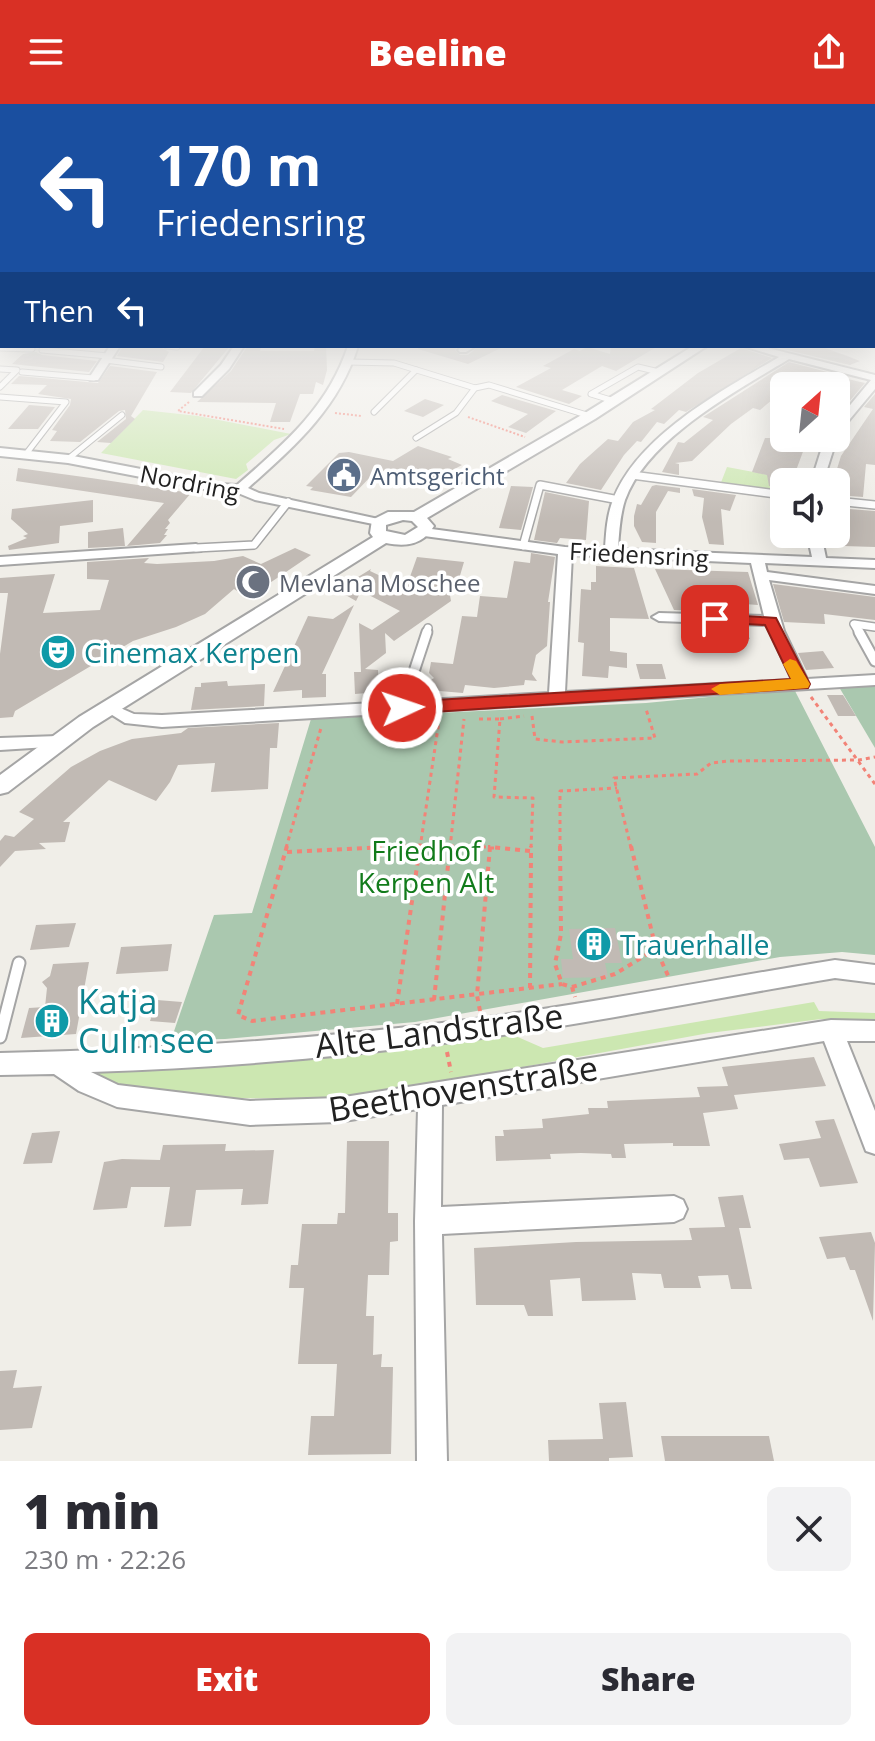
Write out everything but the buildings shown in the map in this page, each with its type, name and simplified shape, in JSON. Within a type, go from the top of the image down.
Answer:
[{"type":"street","points":[[240,489],[324,411],[332,395]]},
{"type":"street","points":[[381,530],[400,541],[416,538],[420,525],[542,443],[623,395]]},
{"type":"street","points":[[611,553],[619,500],[632,475],[685,424],[728,395]]},
{"type":"street","points":[[850,411],[863,395]]},
{"type":"street","name":"Nordring","points":[[0,452],[68,459],[219,488],[240,489],[255,496],[288,502],[381,530]]},
{"type":"street","points":[[0,786],[58,742],[381,530],[388,517],[420,525]]},
{"type":"street","name":"Friedensring","points":[[420,525],[523,546],[565,551],[875,564]]},
{"type":"street","points":[[0,561],[196,548]]},
{"type":"street","points":[[817,548],[820,563]]},
{"type":"street","points":[[557,699],[565,551]]},
{"type":"street","points":[[756,558],[780,646],[802,684]]},
{"type":"street","points":[[761,575],[875,590]]},
{"type":"street","points":[[659,617],[771,621]]},
{"type":"street","points":[[109,708],[131,719],[162,721],[875,680]]},
{"type":"street","points":[[0,744],[58,742]]},
{"type":"street","name":"Alte Landstraße","points":[[0,1064],[59,1064],[347,1044],[580,1012],[835,969],[875,974]]},
{"type":"street","points":[[831,1030],[875,1142]]},
{"type":"street","name":"Beethovenstraße","points":[[59,1064],[87,1083],[117,1096],[250,1113],[338,1110],[831,1030],[875,1031]]},
{"type":"street","points":[[432,1461],[428,1221],[442,1093]]},
{"type":"street","points":[[428,1221],[674,1209]]},
{"type":"lane","points":[[374,412],[391,395]]},
{"type":"lane","points":[[416,438],[456,413],[469,395]]},
{"type":"lane","points":[[523,395],[590,416]]},
{"type":"lane","points":[[595,395],[614,401]]},
{"type":"lane","points":[[0,397],[66,402],[26,454]]},
{"type":"lane","points":[[68,459],[122,415]]},
{"type":"lane","points":[[632,475],[770,493]]},
{"type":"lane","name":"Friedensring","points":[[523,546],[540,485],[619,500]]},
{"type":"lane","points":[[196,548],[254,545],[288,502]]},
{"type":"lane","points":[[850,502],[875,505]]},
{"type":"lane","points":[[875,627],[854,624],[875,661]]},
{"type":"lane","points":[[402,708],[428,628]]},
{"type":"lane","points":[[0,1037],[19,963]]},
{"type":"path","points":[[196,395],[178,411],[303,432]]},
{"type":"path","points":[[324,411],[357,417],[374,412]]},
{"type":"path","points":[[456,413],[542,443]]},
{"type":"path","points":[[802,684],[875,784]]},
{"type":"path","points":[[397,1004],[439,721],[533,715],[535,739],[562,742],[655,738],[644,694]]},
{"type":"path","points":[[434,1000],[464,719]]},
{"type":"path","points":[[500,719],[494,797],[533,798],[530,988]]},
{"type":"path","points":[[336,727],[321,728],[238,1015],[252,1021],[562,984],[572,987],[602,982],[619,975],[656,949]]},
{"type":"path","points":[[677,994],[656,949],[614,778],[697,774],[711,763],[729,761],[859,760],[875,757]]},
{"type":"path","points":[[562,984],[555,964],[561,934],[560,791],[617,788]]},
{"type":"path","points":[[285,852],[451,845],[531,851]]},
{"type":"path","points":[[442,1093],[446,1050],[472,1028],[490,847]]},
{"type":"path","points":[[572,987],[580,1012]]},
{"type":"green space","points":[[143,410],[198,416],[291,434],[274,440],[246,464],[248,470],[236,479],[101,453]]},
{"type":"green space","points":[[727,467],[770,475],[770,492],[720,485]]},
{"type":"green space","points":[[875,685],[875,748],[839,687]]},
{"type":"green space","name":"Friedhof Kerpen Alt","points":[[794,689],[875,847],[875,955],[842,952],[780,957],[415,1022],[225,1039],[171,1040],[214,915],[252,913],[311,719],[646,703]]},
{"type":"green space","points":[[814,1002],[819,1011],[875,1013],[875,1022],[821,1019],[709,1033],[349,1099],[217,1098],[157,1092],[100,1080],[98,1075],[100,1071],[506,1032],[543,1048]]},
{"type":"slow traffic","points":[[720,689],[802,684],[790,664]]},
{"type":"place","name":"Amtsgericht","points":[[344,475]]},
{"type":"place","name":"Mevlana Moschee","points":[[253,582]]},
{"type":"place","name":"Cinemax Kerpen","points":[[58,652]]},
{"type":"place","name":"Trauerhalle","points":[[594,944]]},
{"type":"place","name":"Katja Culmsee","points":[[52,1021]]},
{"type":"route","points":[[402,708],[802,684],[780,646],[771,621],[715,619]]}]
